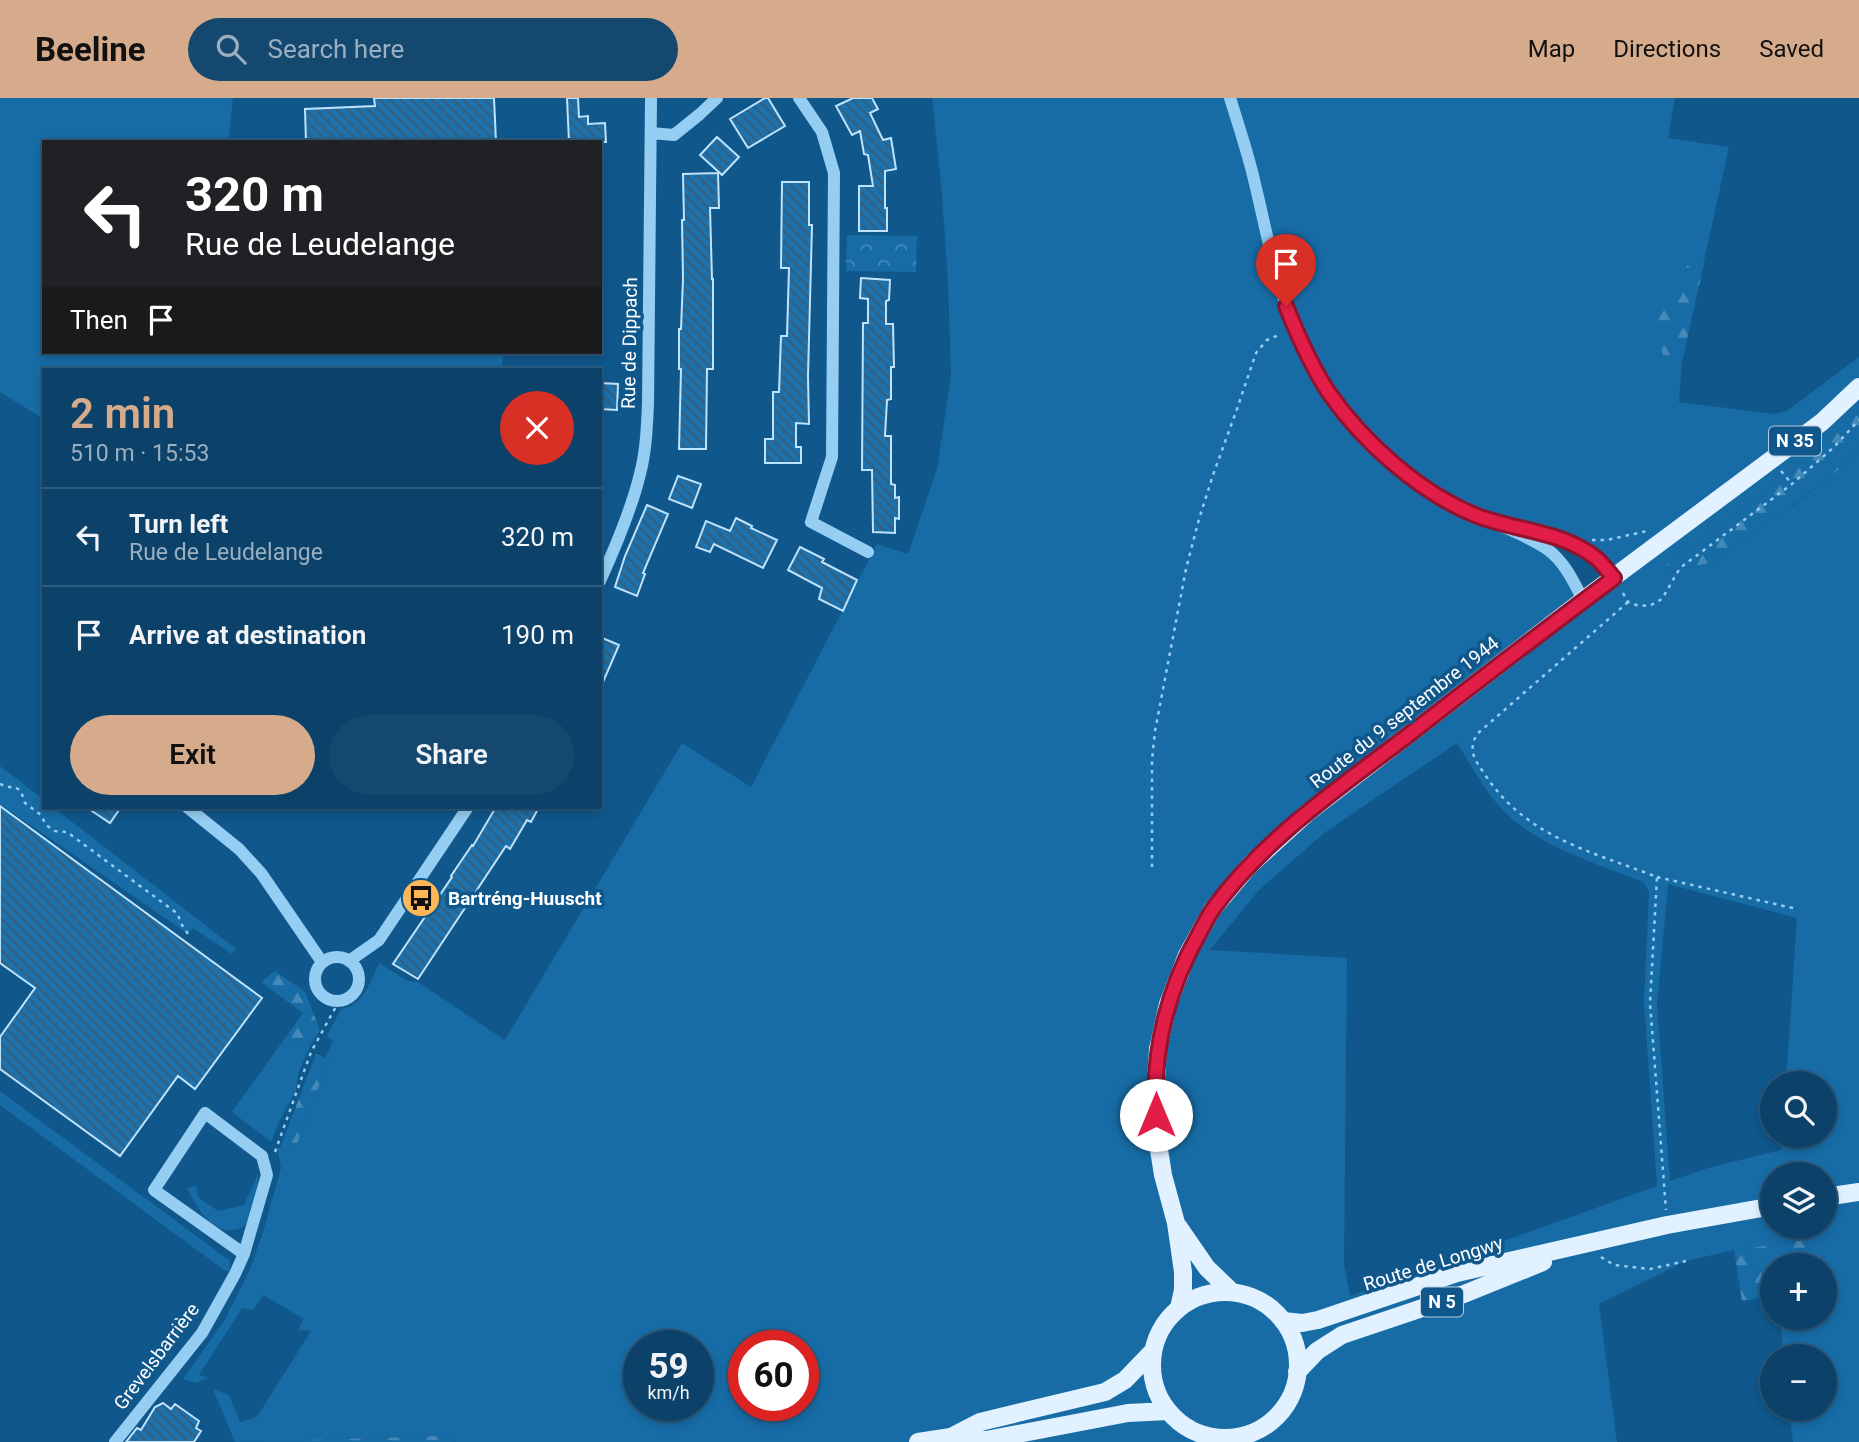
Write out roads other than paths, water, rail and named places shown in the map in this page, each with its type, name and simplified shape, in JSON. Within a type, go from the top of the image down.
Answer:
[{"type":"main road","name":"Route du 9 septembre 1944","points":[[1176,1223],[1163,1175],[1157,1137],[1155,1094],[1158,1049],[1172,992],[1187,955],[1212,910],[1250,865],[1306,814],[1583,600],[1822,422],[1859,387]]},
{"type":"main road","points":[[1837,1195],[1859,1192]]},
{"type":"main road","name":"Route de Longwy","points":[[1283,1321],[1302,1323],[1318,1320],[1457,1273],[1667,1225],[1760,1208]]},
{"type":"main road","name":"N 35","points":[[1176,1223],[1207,1268],[1232,1292]]},
{"type":"main road","name":"N 35","points":[[1176,1223],[1183,1290],[1179,1308]]},
{"type":"main road","name":"Route de Longwy","points":[[1297,1372],[1317,1351],[1342,1335],[1464,1294],[1595,1241]]},
{"type":"main road","name":"N 5","points":[[1213,1292],[1232,1292],[1269,1306],[1283,1321],[1295,1345],[1297,1372],[1293,1391],[1283,1408],[1269,1422],[1254,1431],[1221,1440],[1200,1434],[1183,1425],[1168,1411],[1154,1383],[1151,1367],[1158,1335],[1179,1308],[1195,1298],[1213,1292]]},
{"type":"main road","name":"N 5","points":[[951,1437],[980,1422],[1105,1392],[1125,1380],[1153,1351]]},
{"type":"main road","name":"N 5","points":[[918,1442],[951,1437],[986,1440],[1128,1413],[1168,1411]]},
{"type":"main road","points":[[1269,1422],[1269,1442]]},
{"type":"street","name":"Rue de Dippach","points":[[602,576],[630,510],[646,440],[651,98]]},
{"type":"street","points":[[651,133],[674,135],[717,98]]},
{"type":"street","points":[[799,98],[822,132],[834,173],[832,457],[811,522],[868,552]]},
{"type":"street","points":[[1230,98],[1250,163],[1286,306],[1308,357],[1329,393],[1370,442],[1398,468],[1434,493],[1549,550],[1567,570],[1583,600]]},
{"type":"street","points":[[1476,515],[1563,540],[1595,558],[1614,578]]},
{"type":"street","points":[[189,809],[239,849],[261,873],[322,962]]},
{"type":"street","points":[[349,961],[379,940],[467,809]]},
{"type":"street","points":[[336,957],[349,961],[358,973],[354,993],[339,1001],[324,997],[315,982],[315,974],[322,962],[336,957]]},
{"type":"street","name":"Grevelsbarrière","points":[[115,1442],[202,1333],[236,1274],[244,1254],[267,1175],[262,1156],[205,1113],[154,1189],[244,1254]]},
{"type":"place","name":"Bartréng-Huuscht","points":[[421,898]]}]
